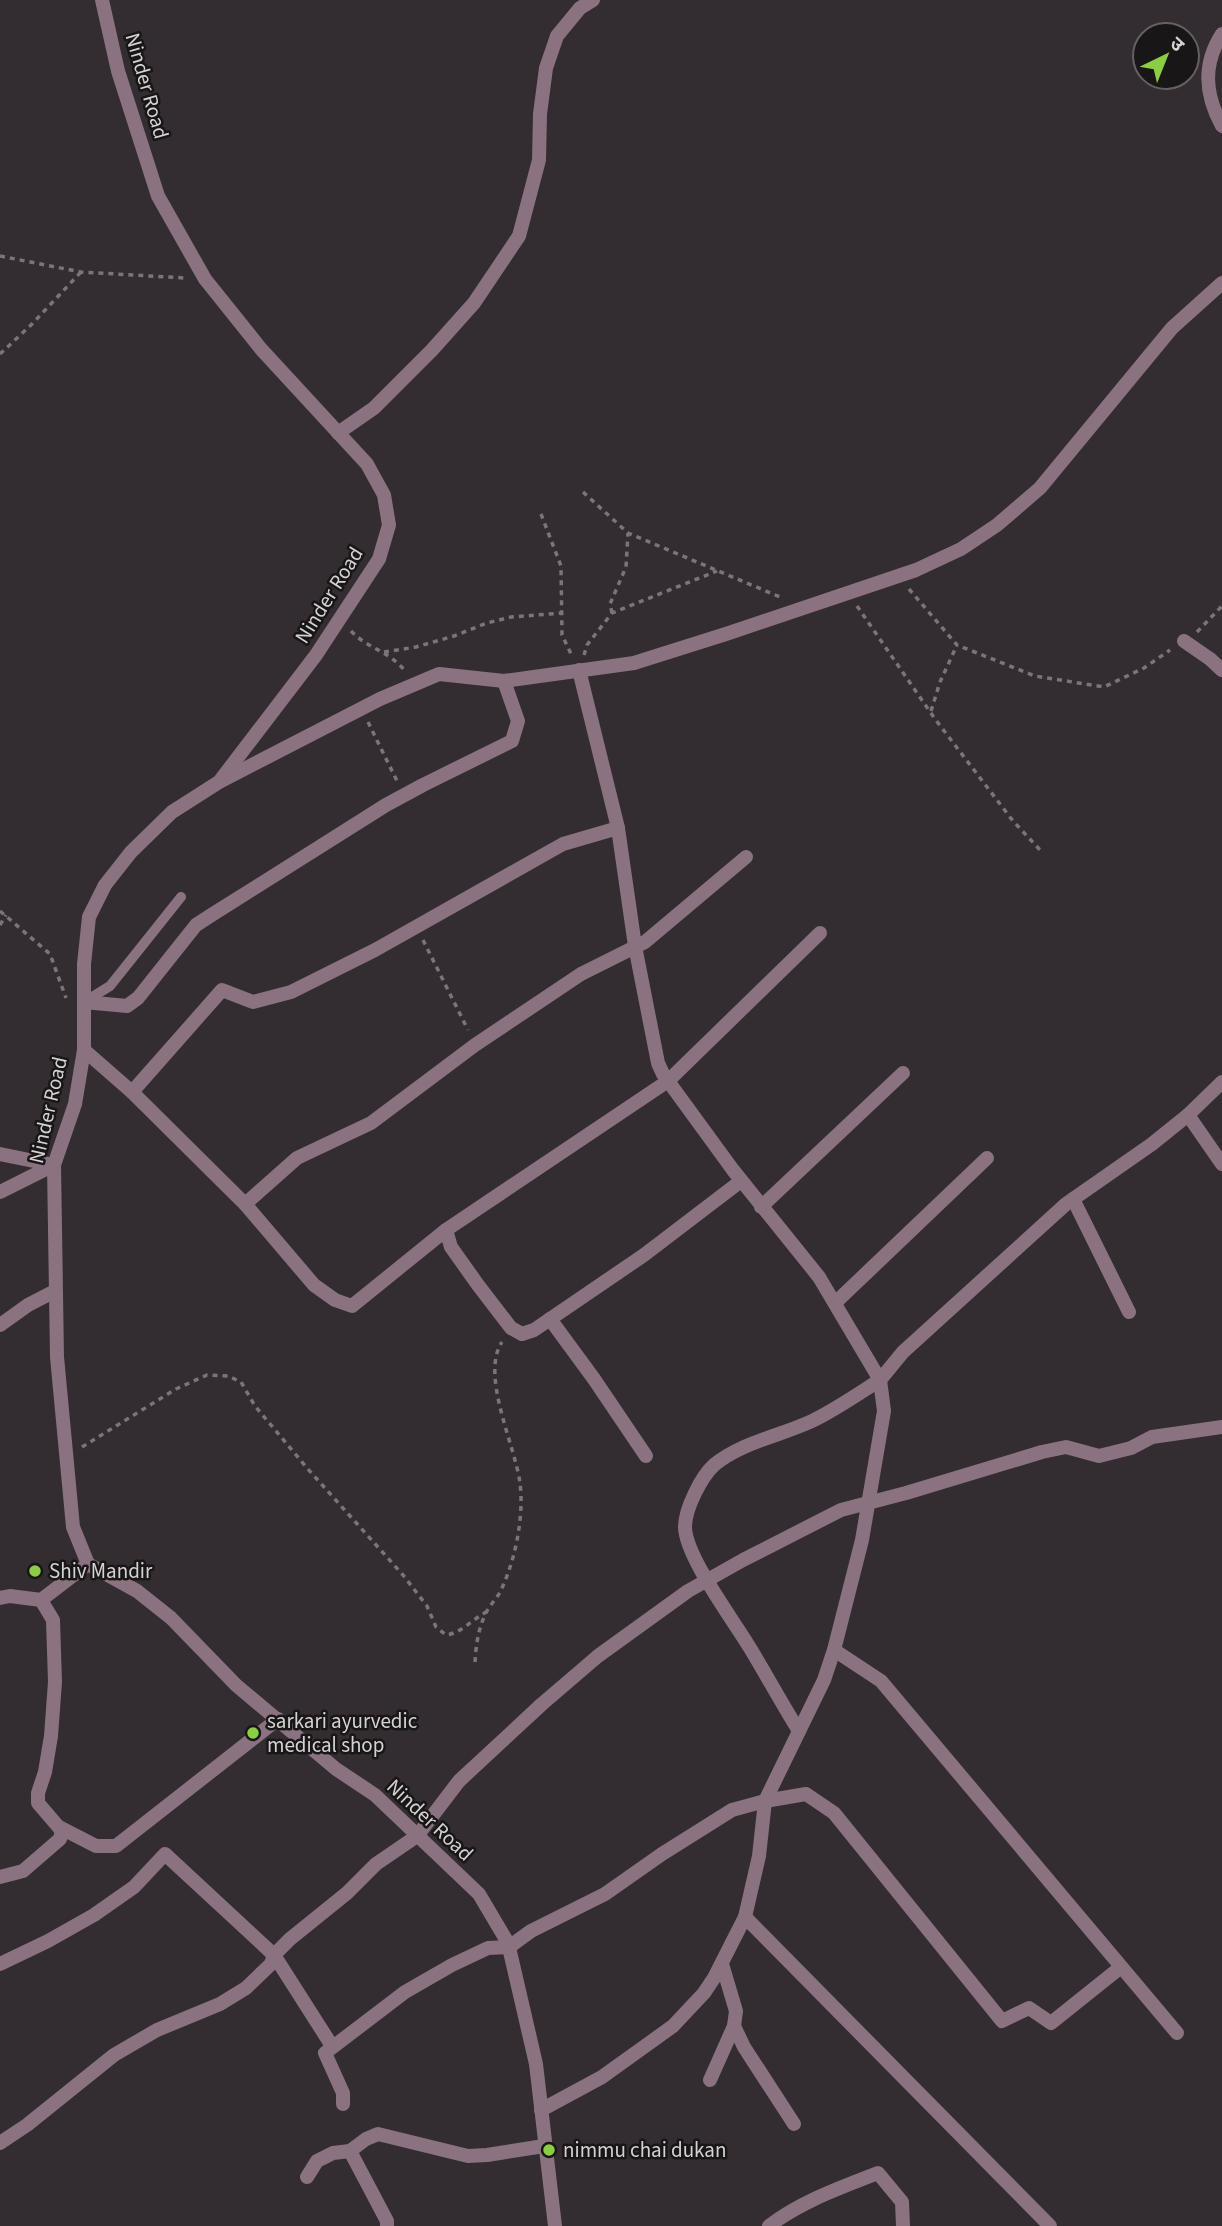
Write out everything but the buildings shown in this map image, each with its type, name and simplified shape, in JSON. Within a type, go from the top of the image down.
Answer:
[{"type":"street","name":"Ninder Road","points":[[102,0],[118,71],[158,196],[205,279],[261,349],[367,464],[384,495],[389,525],[379,559],[322,648],[219,782],[172,812],[131,852],[105,885],[89,917],[84,964],[83,1050],[75,1104],[54,1165],[57,1357],[73,1527],[88,1564],[137,1591],[171,1618],[236,1685],[336,1769],[375,1795],[479,1894],[509,1947],[536,2064],[555,2226]]},
{"type":"street","points":[[338,433],[374,408],[432,351],[474,303],[519,236],[539,160],[540,114],[546,68],[557,36],[580,8],[593,0]]},
{"type":"street","points":[[1222,34],[1212,53],[1207,81],[1214,111],[1222,126]]},
{"type":"street","points":[[219,782],[362,708],[439,674],[504,681],[634,663],[729,634],[916,570],[961,548],[997,525],[1040,488],[1172,328],[1222,283]]},
{"type":"street","points":[[1184,641],[1222,670]]},
{"type":"street","points":[[541,2110],[602,2077],[673,2026],[704,1993],[722,1964],[745,1917],[759,1856],[765,1801],[824,1679],[834,1650],[862,1540],[884,1411],[880,1380],[819,1277],[741,1181],[668,1081],[658,1063],[635,946],[618,828],[579,670]]},
{"type":"street","points":[[84,1002],[127,1006],[138,998],[196,925],[404,796],[512,741],[518,720],[504,681]]},
{"type":"street","points":[[132,1092],[222,990],[253,1002],[291,992],[375,950],[563,844],[618,828]]},
{"type":"street","points":[[245,1204],[297,1158],[371,1123],[475,1045],[581,974],[645,942],[746,857]]},
{"type":"street","points":[[83,1050],[132,1092],[245,1204],[314,1285],[335,1300],[352,1306],[446,1230],[668,1081],[820,933]]},
{"type":"street","points":[[761,1206],[903,1073]]},
{"type":"street","points":[[799,1731],[693,1556],[685,1527],[699,1483],[714,1465],[734,1453],[813,1421],[880,1380],[903,1352],[1073,1199],[1153,1144],[1222,1082]]},
{"type":"street","points":[[1188,1115],[1222,1164]]},
{"type":"street","points":[[0,1154],[54,1165]]},
{"type":"street","points":[[835,1303],[987,1158]]},
{"type":"street","points":[[0,1192],[54,1165]]},
{"type":"street","points":[[446,1230],[451,1247],[511,1328],[522,1334],[550,1320],[644,1255],[741,1181]]},
{"type":"street","points":[[1073,1199],[1129,1312]]},
{"type":"street","points":[[0,1325],[28,1305],[55,1291]]},
{"type":"street","points":[[550,1320],[646,1456]]},
{"type":"street","points":[[0,2143],[27,2125],[114,2055],[157,2030],[220,2004],[246,1988],[271,1964],[274,1955],[290,1939],[347,1893],[376,1864],[417,1836],[459,1781],[552,1696],[598,1656],[688,1591],[841,1510],[1066,1447],[1099,1455],[1131,1448],[1152,1437],[1222,1427]]},
{"type":"street","points":[[0,1598],[10,1595],[41,1600],[88,1564]]},
{"type":"street","points":[[0,1877],[23,1871],[60,1839],[62,1830],[38,1803],[37,1793],[45,1772],[51,1736],[55,1682],[53,1620],[41,1600]]},
{"type":"street","points":[[834,1650],[881,1681],[1177,2034]]},
{"type":"street","points":[[59,1827],[96,1846],[116,1846],[278,1719]]},
{"type":"street","points":[[342,2104],[343,2093],[325,2053],[405,1992],[488,1948],[509,1947],[531,1931],[605,1894],[663,1853],[732,1810],[765,1801],[806,1794],[834,1813],[1002,2021],[1029,2008],[1051,2023],[1121,1968]]},
{"type":"street","points":[[0,1964],[94,1915],[134,1887],[165,1854],[274,1955],[332,2046]]},
{"type":"street","points":[[745,1917],[1050,2226]]},
{"type":"street","points":[[710,2080],[734,2026],[736,2011],[722,1964]]},
{"type":"street","points":[[734,2026],[744,2047],[794,2124]]},
{"type":"street","points":[[307,2177],[317,2161],[333,2153],[350,2151],[366,2139],[379,2134],[468,2156],[544,2146]]},
{"type":"street","points":[[350,2151],[387,2221],[387,2226]]},
{"type":"street","points":[[769,2226],[785,2214],[821,2195],[878,2174],[902,2202],[903,2226]]},
{"type":"lane","points":[[84,1002],[110,986],[181,897]]},
{"type":"path","points":[[0,256],[81,272],[205,279]]},
{"type":"path","points":[[0,354],[81,272]]},
{"type":"path","points":[[583,492],[628,533],[805,606]]},
{"type":"path","points":[[541,514],[561,566],[562,635],[579,670]]},
{"type":"path","points":[[612,613],[610,604],[626,567],[628,533]]},
{"type":"path","points":[[579,670],[587,645],[612,613],[717,571]]},
{"type":"path","points":[[898,576],[957,645],[1035,676],[1104,687],[1144,668],[1184,641],[1202,628],[1222,606]]},
{"type":"path","points":[[848,592],[872,631],[931,713],[1013,821],[1042,852]]},
{"type":"path","points":[[384,652],[416,647],[511,617],[563,613]]},
{"type":"path","points":[[342,615],[344,623],[358,639],[397,661],[416,684]]},
{"type":"path","points":[[931,713],[940,682],[957,645]]},
{"type":"path","points":[[362,708],[404,796]]},
{"type":"path","points":[[0,911],[50,954],[67,1002]]},
{"type":"path","points":[[0,925],[6,915]]},
{"type":"path","points":[[416,926],[475,1045]]},
{"type":"path","points":[[66,1459],[176,1389],[207,1375],[228,1376],[241,1382],[256,1406],[307,1468],[403,1576],[427,1606],[436,1627],[446,1635],[456,1634],[494,1603],[511,1566],[520,1513],[520,1484],[495,1380],[499,1348],[511,1328]]},
{"type":"path","points":[[475,1662],[477,1640],[486,1612]]},
{"type":"place","name":"Shiv Mandir","points":[[35,1571]]},
{"type":"place","name":"sarkari ayurvedic medical shop","points":[[253,1733]]},
{"type":"place","name":"nimmu chai dukan","points":[[549,2150]]}]
